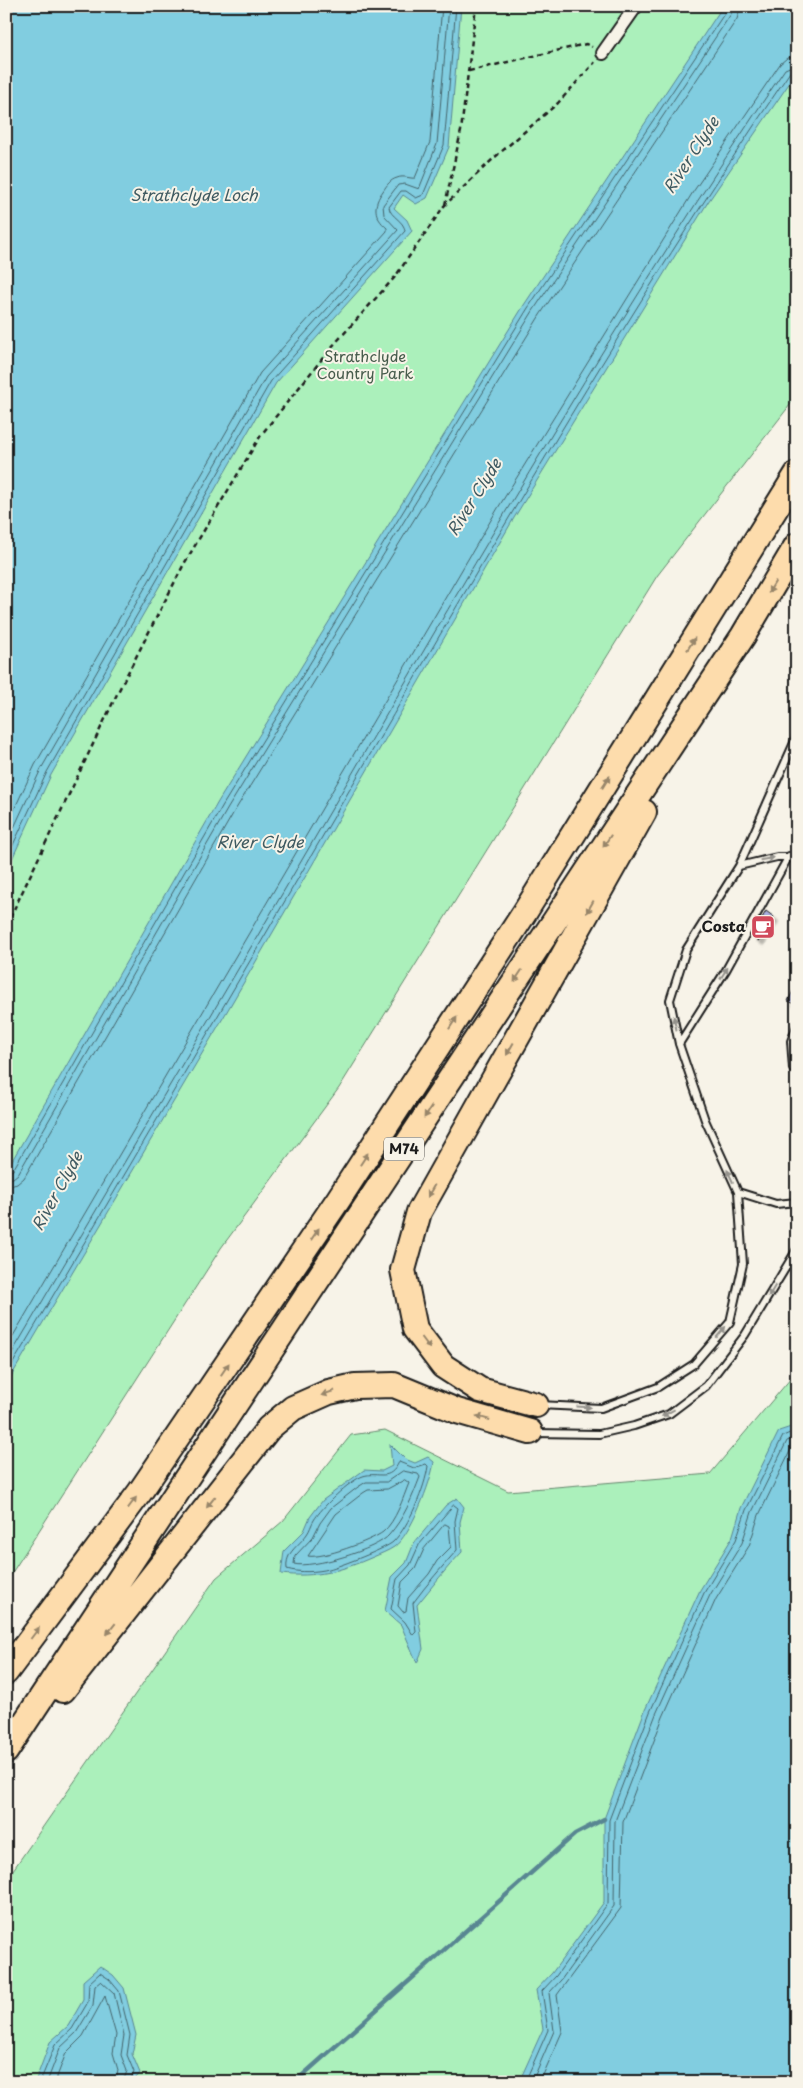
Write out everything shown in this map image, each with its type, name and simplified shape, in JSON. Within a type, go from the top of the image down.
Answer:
[{"type":"highway","name":"M74","points":[[6,1672],[140,1492],[332,1208],[525,912],[797,474]]},
{"type":"highway","name":"M74","points":[[6,1751],[743,636],[797,545]]},
{"type":"highway","points":[[536,1405],[480,1390],[444,1366],[415,1328],[403,1270],[419,1212],[743,636]]},
{"type":"highway","points":[[6,1763],[269,1428],[293,1408],[328,1392],[355,1386],[394,1385],[457,1411],[530,1432]]},
{"type":"street","points":[[603,53],[636,6]]},
{"type":"lane","points":[[536,1405],[601,1408],[658,1387],[694,1364],[730,1322],[743,1264],[738,1192],[705,1120],[679,1044],[670,1000],[686,950],[739,866],[797,736]]},
{"type":"lane","points":[[739,866],[753,861],[793,857]]},
{"type":"lane","points":[[679,1044],[726,970],[793,857]]},
{"type":"lane","points":[[797,1026],[791,1041],[793,1069],[797,1072]]},
{"type":"lane","points":[[738,1192],[776,1204],[797,1202]]},
{"type":"lane","points":[[530,1432],[600,1434],[669,1414],[706,1386],[745,1335],[797,1249]]},
{"type":"path","points":[[444,206],[462,130],[476,6]]},
{"type":"path","points":[[6,926],[118,692],[184,564],[261,435],[330,349],[395,277],[444,206],[494,158],[558,104],[603,53],[586,44],[469,71]]},
{"type":"green space","name":"Strathclyde Country Park","points":[[6,6],[797,6],[797,396],[657,576],[339,1088],[221,1248],[6,1582]]},
{"type":"green space","points":[[797,1371],[797,2082],[6,2082],[6,1880],[216,1578],[283,1521],[351,1435],[385,1430],[508,1491],[710,1474]]},
{"type":"water","name":"Strathclyde Loch","points":[[6,6],[461,6],[449,147],[427,198],[416,204],[403,195],[394,208],[407,220],[412,231],[276,383],[51,775],[6,872]]},
{"type":"water","name":"River Clyde","points":[[723,6],[797,6],[797,72],[708,202],[514,518],[226,1013],[6,1385],[6,1171],[218,802],[524,305]]},
{"type":"water","points":[[797,1425],[797,2082],[519,2082],[543,2029],[536,1990],[552,1973],[604,1902],[604,1819],[645,1710],[700,1590],[732,1538],[741,1508],[779,1431]]},
{"type":"water","points":[[390,1444],[405,1459],[415,1463],[428,1457],[434,1462],[419,1508],[400,1541],[387,1551],[339,1570],[306,1575],[281,1574],[284,1551],[304,1531],[310,1517],[323,1500],[364,1470],[382,1471],[392,1466]]},
{"type":"water","points":[[457,1498],[464,1507],[460,1522],[462,1552],[417,1605],[423,1649],[417,1663],[401,1625],[385,1611],[392,1577],[406,1563],[414,1543],[446,1505]]},
{"type":"water","points":[[100,1966],[113,1975],[124,1988],[136,2035],[132,2054],[140,2073],[133,2082],[35,2082],[50,2042],[68,2026],[83,2000],[83,1981]]},
{"type":"building","name":"Costa","points":[[766,911],[774,917],[759,941],[752,936]]},
{"type":"building","points":[[797,983],[797,1005],[788,1001]]},
{"type":"waterway","points":[[295,2082],[575,1834],[604,1819]]},
{"type":"place","name":"Costa","points":[[763,927]]}]
